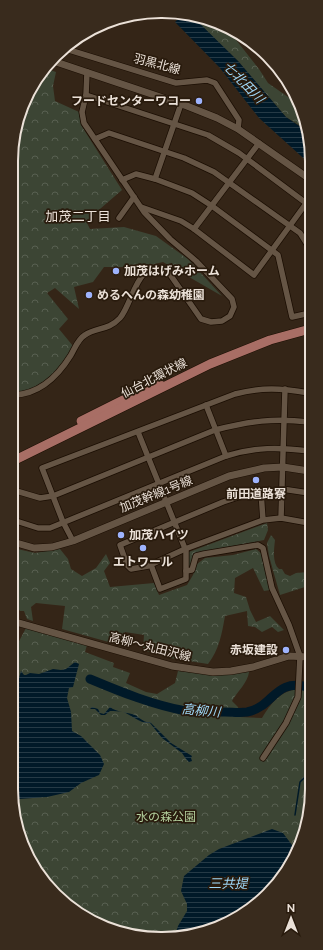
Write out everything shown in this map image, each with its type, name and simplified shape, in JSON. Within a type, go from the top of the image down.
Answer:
[{"type":"main road","name":"仙台北環状線","points":[[18,452],[203,361],[250,342],[305,325]]},
{"type":"main road","name":"仙台北環状線","points":[[18,459],[210,364],[270,340],[305,330]]},
{"type":"street","name":"羽黒北線","points":[[73,49],[176,83],[207,80],[215,83],[239,120],[238,129]]},
{"type":"street","points":[[58,63],[181,104],[217,118],[238,129],[305,176]]},
{"type":"street","points":[[18,395],[28,394],[51,380],[60,371],[85,334],[107,327],[114,323],[123,314],[141,277],[146,271],[153,268],[162,269],[169,273],[201,319],[211,322],[222,321],[230,316],[234,307],[232,299],[196,261],[170,239],[144,212],[84,123],[82,112],[86,95],[87,72]]},
{"type":"street","points":[[86,95],[208,135],[239,153],[305,203]]},
{"type":"street","points":[[155,179],[173,123],[181,104]]},
{"type":"street","points":[[95,139],[109,133],[165,151],[199,164],[214,172],[289,227],[300,233],[305,241]]},
{"type":"street","points":[[194,229],[259,143]]},
{"type":"street","points":[[122,180],[136,174],[155,179],[192,193],[212,206],[278,255],[292,317],[305,314]]},
{"type":"street","points":[[119,218],[134,197]]},
{"type":"street","points":[[141,207],[181,221],[194,229],[254,275],[289,227],[305,208]]},
{"type":"street","points":[[73,541],[63,522],[42,468],[235,394],[265,388],[305,392]]},
{"type":"street","points":[[281,518],[285,389]]},
{"type":"street","points":[[206,405],[226,456]]},
{"type":"street","points":[[18,491],[40,498],[53,496],[215,430],[241,423],[283,419],[305,422]]},
{"type":"street","points":[[138,432],[186,551],[186,579],[160,589],[151,565]]},
{"type":"street","points":[[18,522],[38,528],[50,528],[226,456],[243,451],[283,448],[305,451]]},
{"type":"street","name":"加茂幹線1号線","points":[[18,543],[34,548],[52,547],[73,541],[229,476],[264,468],[283,467],[305,470]]},
{"type":"street","points":[[282,489],[305,492]]},
{"type":"street","points":[[263,520],[261,492],[250,493],[120,545],[127,565],[132,569],[151,565],[185,549],[263,520],[281,518],[305,522]]},
{"type":"street","points":[[186,571],[192,570],[196,556],[258,544],[263,548],[272,588],[304,656],[300,673],[300,688],[298,697],[286,722],[263,758]]},
{"type":"street","name":"高柳～丸田沢線","points":[[18,623],[172,666],[213,672],[231,671],[253,667],[289,656],[304,656]]},
{"type":"green space","points":[[198,23],[235,38],[268,83],[290,98],[300,126],[286,117],[238,61]]},
{"type":"green space","points":[[51,70],[56,72],[53,86],[55,101],[79,112],[81,125],[122,190],[86,221],[90,229],[124,227],[156,236],[188,259],[222,296],[163,262],[142,267],[104,267],[93,282],[74,287],[79,309],[55,288],[47,293],[68,319],[59,329],[73,346],[60,369],[40,385],[23,393],[18,392],[18,152],[23,124],[29,107],[37,90]]},
{"type":"green space","points":[[267,523],[268,530],[264,540],[195,553],[191,565],[189,566],[189,552]]},
{"type":"green space","points":[[271,535],[275,540],[275,563],[285,574],[290,576],[296,573],[305,572],[305,587],[280,595],[269,556],[267,543]]},
{"type":"green space","points":[[18,549],[35,553],[60,549],[68,559],[71,569],[82,576],[96,568],[106,554],[110,563],[104,571],[110,587],[154,583],[159,595],[187,585],[197,564],[205,558],[233,555],[256,549],[262,554],[270,590],[264,591],[253,568],[235,578],[234,593],[246,597],[256,622],[270,616],[284,630],[278,632],[272,627],[262,632],[255,627],[248,626],[247,611],[225,616],[217,647],[208,664],[170,658],[143,650],[144,635],[125,632],[123,646],[62,629],[65,606],[36,603],[31,607],[33,621],[27,619],[24,611],[20,611],[18,608]]},
{"type":"green space","name":"水の森公園","points":[[26,628],[87,645],[85,652],[114,663],[113,667],[130,673],[126,683],[146,692],[157,694],[175,683],[178,671],[214,675],[249,672],[244,683],[232,701],[238,707],[240,717],[262,718],[275,700],[286,692],[300,689],[305,690],[304,807],[300,826],[290,852],[281,868],[263,890],[241,908],[216,921],[199,927],[180,931],[152,932],[124,927],[98,917],[82,908],[60,890],[42,868],[33,852],[23,826],[19,807],[18,643]]},
{"type":"water","name":"七北田川","points":[[178,19],[199,23],[238,61],[286,117],[301,127],[304,143],[305,160],[259,118],[220,68],[175,22]]},
{"type":"water","points":[[75,662],[79,664],[73,687],[69,688],[67,698],[71,712],[72,731],[81,736],[100,755],[104,764],[99,775],[81,783],[69,792],[47,797],[19,799],[18,681],[21,671],[24,675],[26,675],[30,673],[39,674],[53,669],[66,669]]},
{"type":"water","points":[[92,707],[98,709],[100,713],[104,714],[110,707],[121,712],[110,711],[105,715],[101,715],[95,709],[90,709]]},
{"type":"water","points":[[123,712],[135,715],[144,721],[150,722],[171,743],[192,756],[192,761],[189,762],[182,753],[162,738],[150,723],[139,721]]},
{"type":"water","name":"三共提","points":[[272,829],[283,833],[292,845],[286,860],[275,876],[263,890],[241,908],[208,924],[176,931],[187,911],[187,904],[181,891],[184,876],[209,855],[219,849]]},
{"type":"waterway","name":"高柳川","points":[[90,679],[149,702],[186,711],[200,712],[247,712],[263,705],[275,694],[288,686],[297,685],[305,686]]},
{"type":"waterway","points":[[295,815],[300,782],[305,777]]},
{"type":"place","name":"フードセンターワコー","points":[[199,101]]},
{"type":"place","name":"加茂はげみホーム","points":[[116,271]]},
{"type":"place","name":"めるへんの森幼稚園","points":[[89,295]]},
{"type":"place","name":"前田道路寮","points":[[256,480]]},
{"type":"place","name":"加茂ハイツ","points":[[121,535]]},
{"type":"place","name":"エトワール","points":[[143,548]]},
{"type":"place","name":"赤坂建設","points":[[286,650]]},
{"type":"district","name":"加茂二丁目","points":[[78,216]]}]
